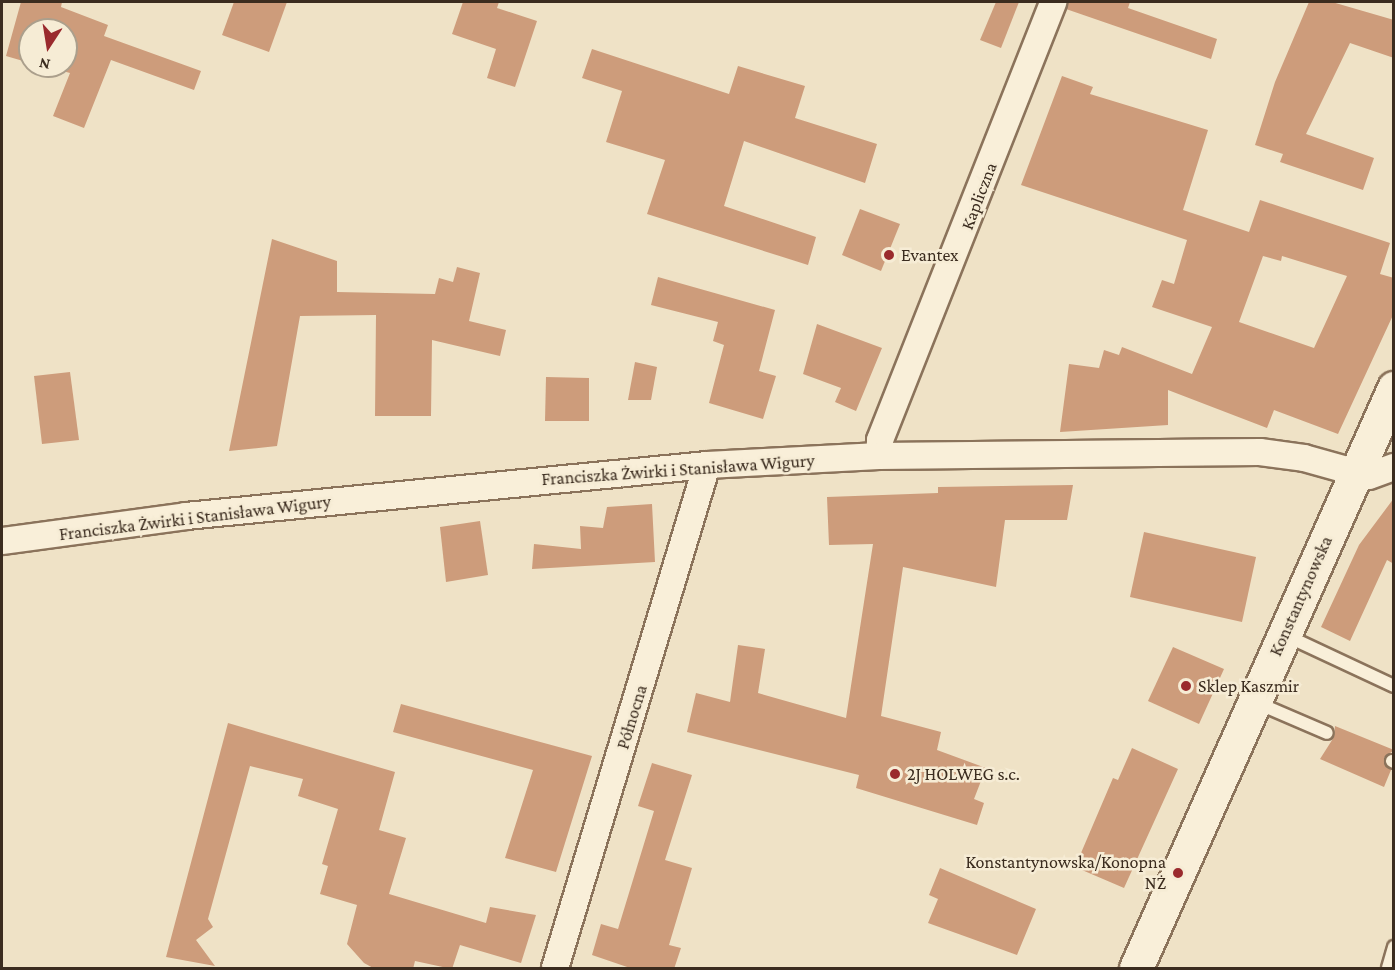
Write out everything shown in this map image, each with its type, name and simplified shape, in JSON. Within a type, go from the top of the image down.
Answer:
[{"type":"street","name":"Kapliczna","points":[[879,456],[880,440],[1053,2]]},
{"type":"street","name":"Konstantynowska","points":[[1136,969],[1394,387]]},
{"type":"street","name":"Franciszka Żwirki i Stanisława Wigury","points":[[2,541],[186,516],[707,465],[879,456],[1260,452],[1304,458],[1356,473]]},
{"type":"street","name":"Północna","points":[[555,969],[707,465]]},
{"type":"street","points":[[1356,473],[1369,476],[1394,467]]},
{"type":"lane","points":[[1284,634],[1394,686]]},
{"type":"lane","points":[[1254,701],[1327,733]]},
{"type":"lane","points":[[1388,969],[1394,947]]},
{"type":"building","points":[[21,2],[62,2],[61,7],[108,25],[104,36],[201,71],[194,90],[111,60],[84,128],[53,116],[68,78],[78,78],[78,18],[18,18],[18,60],[6,56]]},
{"type":"building","points":[[234,2],[287,2],[269,52],[222,35]]},
{"type":"building","points":[[463,2],[499,2],[497,8],[537,21],[515,87],[487,78],[496,49],[452,34]]},
{"type":"building","points":[[996,2],[1019,2],[1001,48],[980,40]]},
{"type":"building","points":[[1068,2],[1130,2],[1128,8],[1217,39],[1211,59],[1066,9]]},
{"type":"building","points":[[1309,2],[1332,2],[1394,20],[1394,58],[1350,43],[1306,134],[1374,158],[1363,190],[1280,162],[1283,154],[1255,145],[1275,82]]},
{"type":"building","points":[[592,49],[729,94],[738,66],[805,86],[795,118],[877,144],[865,183],[744,141],[724,206],[816,237],[808,265],[647,214],[665,160],[606,142],[622,91],[582,78]]},
{"type":"building","points":[[1062,76],[1093,87],[1090,94],[1208,130],[1183,210],[1249,232],[1260,200],[1390,243],[1380,274],[1394,278],[1394,313],[1338,434],[1274,410],[1267,428],[1168,390],[1168,425],[1060,432],[1069,364],[1099,368],[1104,350],[1119,355],[1122,347],[1192,374],[1212,327],[1152,307],[1162,280],[1174,284],[1187,240],[1021,185]],"holes":[[[1263,256],[1281,261],[1282,256],[1347,276],[1314,348],[1239,322]]]},
{"type":"building","points":[[860,209],[900,224],[881,271],[842,255]]},
{"type":"building","points":[[272,239],[337,261],[337,292],[435,294],[439,278],[453,282],[457,267],[480,273],[469,321],[506,330],[500,356],[432,340],[431,416],[375,416],[376,315],[300,316],[277,446],[229,451]]},
{"type":"building","points":[[658,277],[775,310],[759,371],[776,376],[763,419],[709,403],[724,345],[713,341],[718,322],[651,305]]},
{"type":"building","points":[[817,324],[882,348],[856,411],[835,402],[841,388],[803,374]]},
{"type":"building","points":[[635,362],[657,367],[651,400],[628,400]]},
{"type":"building","points":[[70,372],[79,440],[42,444],[34,376]]},
{"type":"building","points":[[546,377],[589,378],[589,421],[545,421]]},
{"type":"building","points":[[1073,485],[1067,520],[1005,520],[996,587],[903,567],[881,716],[941,732],[937,750],[986,768],[974,799],[984,803],[977,825],[856,788],[859,775],[687,732],[696,693],[730,702],[738,645],[765,649],[758,693],[846,718],[873,544],[829,545],[827,497],[938,493],[938,487]]},
{"type":"building","points":[[1394,498],[1394,564],[1387,560],[1350,641],[1321,627],[1359,545]]},
{"type":"building","points":[[652,504],[655,562],[532,569],[534,544],[581,549],[580,526],[603,528],[607,507]]},
{"type":"building","points":[[480,521],[488,575],[446,582],[440,527]]},
{"type":"building","points":[[1144,532],[1256,557],[1242,622],[1130,597]]},
{"type":"building","name":"Sklep Kaszmir","points":[[1173,647],[1224,669],[1199,724],[1148,701]]},
{"type":"building","points":[[401,704],[592,756],[556,872],[505,858],[533,770],[393,732]]},
{"type":"building","points":[[228,723],[395,772],[379,830],[406,838],[389,894],[486,923],[490,907],[536,915],[521,963],[460,945],[452,969],[415,961],[413,969],[375,969],[364,963],[347,944],[357,905],[320,894],[328,866],[322,864],[338,809],[298,796],[303,779],[250,766],[208,919],[213,927],[196,940],[215,966],[166,957]]},
{"type":"building","points":[[1335,726],[1394,750],[1384,758],[1391,770],[1384,787],[1320,759],[1334,737]]},
{"type":"building","points":[[1132,748],[1178,769],[1124,888],[1075,867],[1113,778],[1118,780]]},
{"type":"building","points":[[652,763],[692,775],[665,860],[692,868],[669,945],[681,948],[674,969],[633,969],[592,955],[601,924],[618,929],[654,811],[638,806]]},
{"type":"building","points":[[940,868],[1036,909],[1017,955],[928,923],[938,899],[929,895]]},
{"type":"place","name":"Evantex","points":[[889,255]]},
{"type":"place","name":"Sklep Kaszmir","points":[[1186,686]]},
{"type":"place","name":"2J HOLWEG s.c.","points":[[895,774]]},
{"type":"place","name":"Konstantynowska/Konopna NŻ","points":[[1178,873]]}]
